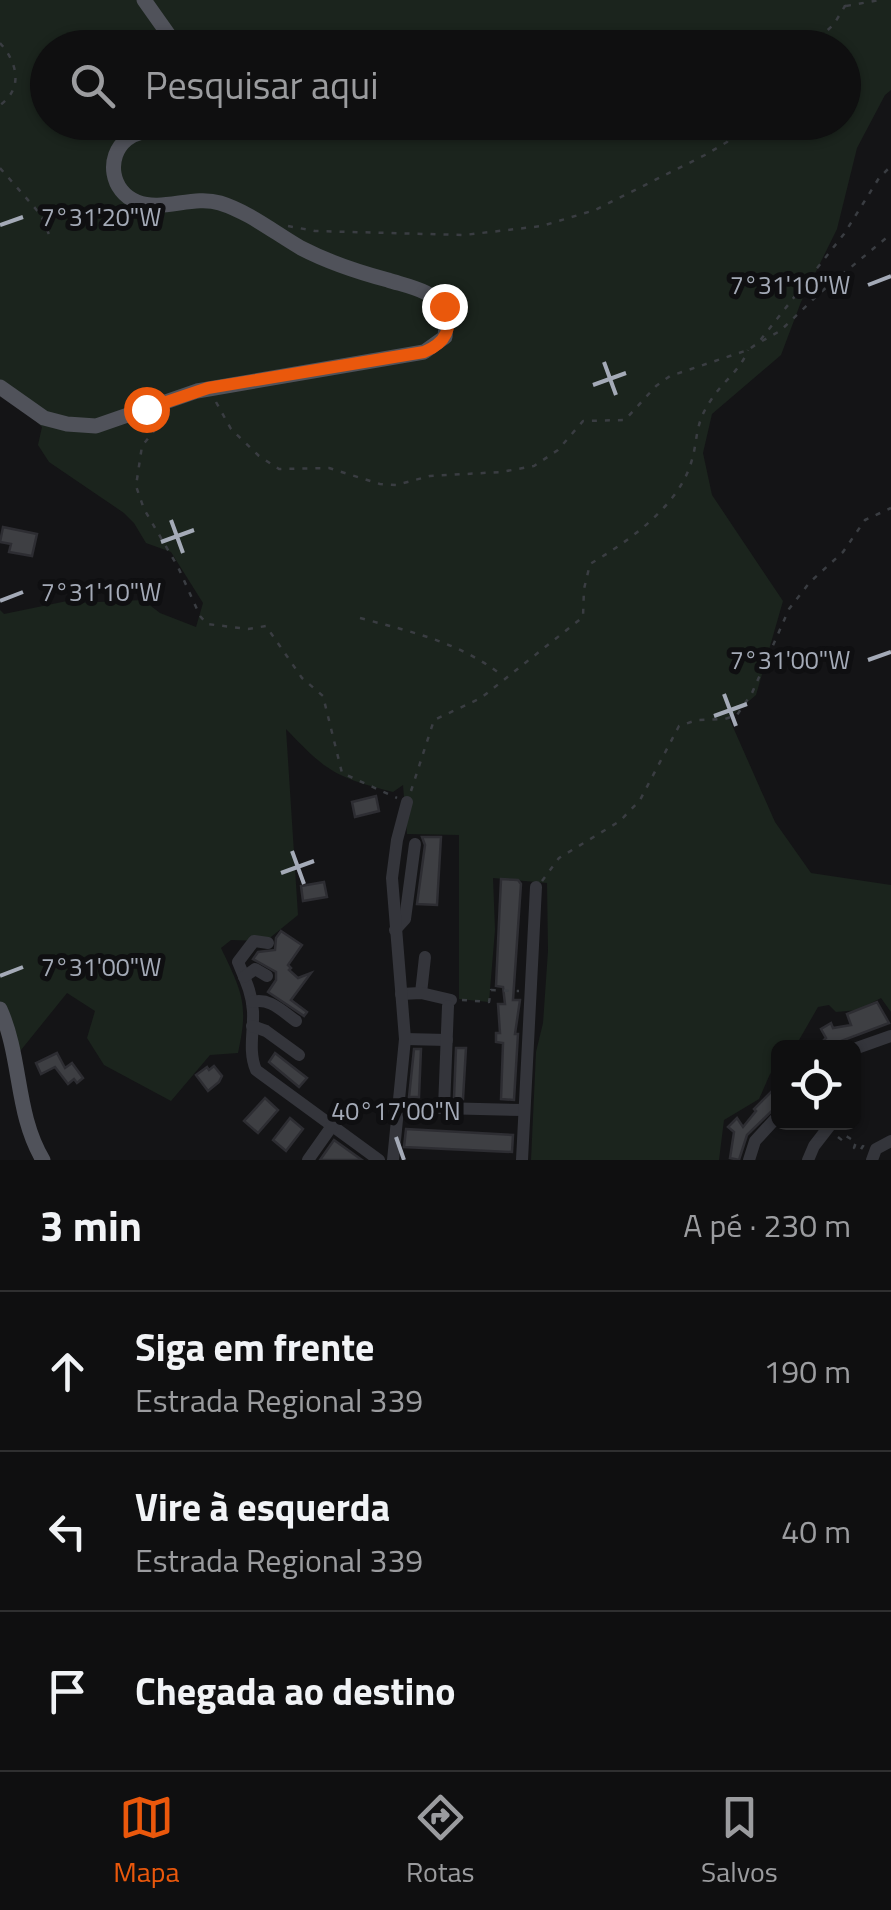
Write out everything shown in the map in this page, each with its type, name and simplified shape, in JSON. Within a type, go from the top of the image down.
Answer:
[{"type":"main road","points":[[144,0],[165,30]]},
{"type":"main road","points":[[0,387],[36,414],[57,422],[78,426],[107,424],[208,388],[424,352],[445,337],[447,312],[431,295],[325,259],[220,203],[187,200],[140,204],[120,189],[113,166],[126,140]]},
{"type":"main road","points":[[0,1009],[10,1036],[26,1121],[43,1160]]},
{"type":"street","points":[[393,1160],[405,1038],[392,878],[408,802]]},
{"type":"street","points":[[394,930],[405,919],[415,844]]},
{"type":"street","points":[[522,1160],[536,887]]},
{"type":"street","points":[[268,943],[254,941],[238,962],[252,1002],[252,1060],[256,1070],[378,1160]]},
{"type":"street","points":[[421,994],[425,957]]},
{"type":"street","points":[[244,976],[255,968],[267,976]]},
{"type":"street","points":[[401,994],[421,994],[450,1003],[444,1108]]},
{"type":"street","points":[[252,1002],[270,1003],[296,1021]]},
{"type":"street","points":[[252,1026],[266,1030],[298,1054]]},
{"type":"street","points":[[861,1047],[891,1036]]},
{"type":"street","points":[[405,1038],[447,1040]]},
{"type":"street","points":[[398,1107],[524,1110]]},
{"type":"street","points":[[749,1160],[755,1141],[771,1124]]},
{"type":"street","points":[[308,1160],[332,1126]]},
{"type":"street","points":[[808,1160],[827,1130]]},
{"type":"street","points":[[874,1156],[884,1142],[891,1141]]},
{"type":"path","points":[[843,0],[845,6]]},
{"type":"path","points":[[828,30],[845,6],[880,0]]},
{"type":"path","points":[[0,42],[16,66],[10,98],[0,106]]},
{"type":"path","points":[[274,232],[282,226],[297,226],[315,231],[464,235],[542,226],[595,210],[729,140]]},
{"type":"path","points":[[758,343],[844,234],[879,178],[891,166]]},
{"type":"path","points":[[0,168],[41,216],[50,237]]},
{"type":"path","points":[[208,388],[230,429],[280,469],[328,468],[366,482],[396,485],[430,476],[534,466],[558,450],[583,421],[625,420],[670,376],[748,350],[780,331],[891,234]]},
{"type":"path","points":[[167,400],[142,446],[136,486],[200,616],[208,624],[225,627],[266,626],[302,678],[323,696],[342,773],[408,802],[434,720],[481,698],[583,617],[590,564],[622,543],[677,491],[690,465],[695,429],[712,398],[744,362],[748,350]]},
{"type":"path","points":[[536,887],[559,858],[620,820],[640,800],[679,726],[737,715],[752,693],[788,609],[843,552],[864,520],[891,508]]},
{"type":"path","points":[[360,618],[438,639],[483,660],[504,676]]},
{"type":"path","points":[[450,1003],[489,1002],[490,990],[529,992]]},
{"type":"path","points":[[839,1130],[836,1136],[843,1140],[846,1136],[856,1142],[854,1148],[860,1151],[863,1146],[874,1156]]},
{"type":"shaded area","points":[[0,0],[891,0],[891,90],[857,148],[837,229],[801,302],[781,355],[712,414],[703,453],[712,495],[783,601],[756,695],[729,718],[775,822],[811,873],[891,885],[891,1012],[881,998],[858,1010],[836,1012],[829,1005],[818,1007],[799,1040],[771,1040],[771,1073],[759,1099],[724,1120],[719,1160],[531,1160],[536,1052],[543,1023],[548,951],[547,883],[493,878],[495,930],[489,1002],[459,999],[459,835],[407,834],[403,785],[393,792],[344,777],[312,755],[286,729],[298,915],[266,941],[231,940],[221,948],[242,999],[238,1053],[210,1055],[171,1101],[104,1065],[87,1038],[95,1011],[67,993],[17,1055],[0,1018],[0,610],[4,614],[72,600],[143,600],[160,613],[196,627],[203,603],[171,552],[146,543],[124,513],[49,462],[38,445],[42,427],[0,385]]},
{"type":"building","points":[[3,527],[37,534],[32,556],[9,552],[11,544],[0,542]]},
{"type":"building","points":[[376,796],[379,811],[355,817],[352,802]]},
{"type":"building","points":[[422,837],[441,837],[437,905],[417,904],[425,845]]},
{"type":"building","points":[[501,879],[518,880],[521,884],[513,1000],[520,1000],[514,1100],[501,1099],[503,1043],[496,1042],[496,1033],[500,1033],[498,1004],[505,1004],[503,987],[496,986]]},
{"type":"building","points":[[324,882],[327,897],[303,901],[301,886]]},
{"type":"building","points":[[281,931],[302,945],[288,965],[289,970],[298,978],[311,973],[291,1000],[307,1012],[304,1016],[268,992],[276,972],[253,959],[258,952],[275,950]]},
{"type":"building","points":[[877,1002],[889,1023],[844,1040],[824,1040],[821,1029],[831,1023],[833,1028],[851,1025],[847,1014]]},
{"type":"building","points":[[456,1048],[466,1048],[463,1099],[454,1098]]},
{"type":"building","points":[[414,1049],[421,1049],[419,1097],[409,1097]]},
{"type":"building","points":[[57,1053],[65,1068],[72,1063],[83,1078],[68,1084],[55,1067],[41,1074],[36,1063]]},
{"type":"building","points":[[275,1053],[307,1078],[299,1087],[269,1062]]},
{"type":"building","points":[[214,1066],[222,1076],[208,1091],[196,1075]]},
{"type":"building","points":[[771,1092],[771,1112],[747,1135],[739,1160],[730,1158],[734,1132],[728,1127],[737,1118],[743,1127]]},
{"type":"building","points":[[265,1098],[278,1110],[258,1133],[244,1121]]},
{"type":"building","points":[[290,1118],[303,1129],[286,1151],[273,1140]]},
{"type":"building","points":[[406,1129],[513,1135],[512,1152],[404,1147]]},
{"type":"building","points":[[334,1140],[362,1160],[320,1160]]},
{"type":"route","points":[[146,409],[208,388],[424,352],[445,337],[449,320],[444,306]]}]
